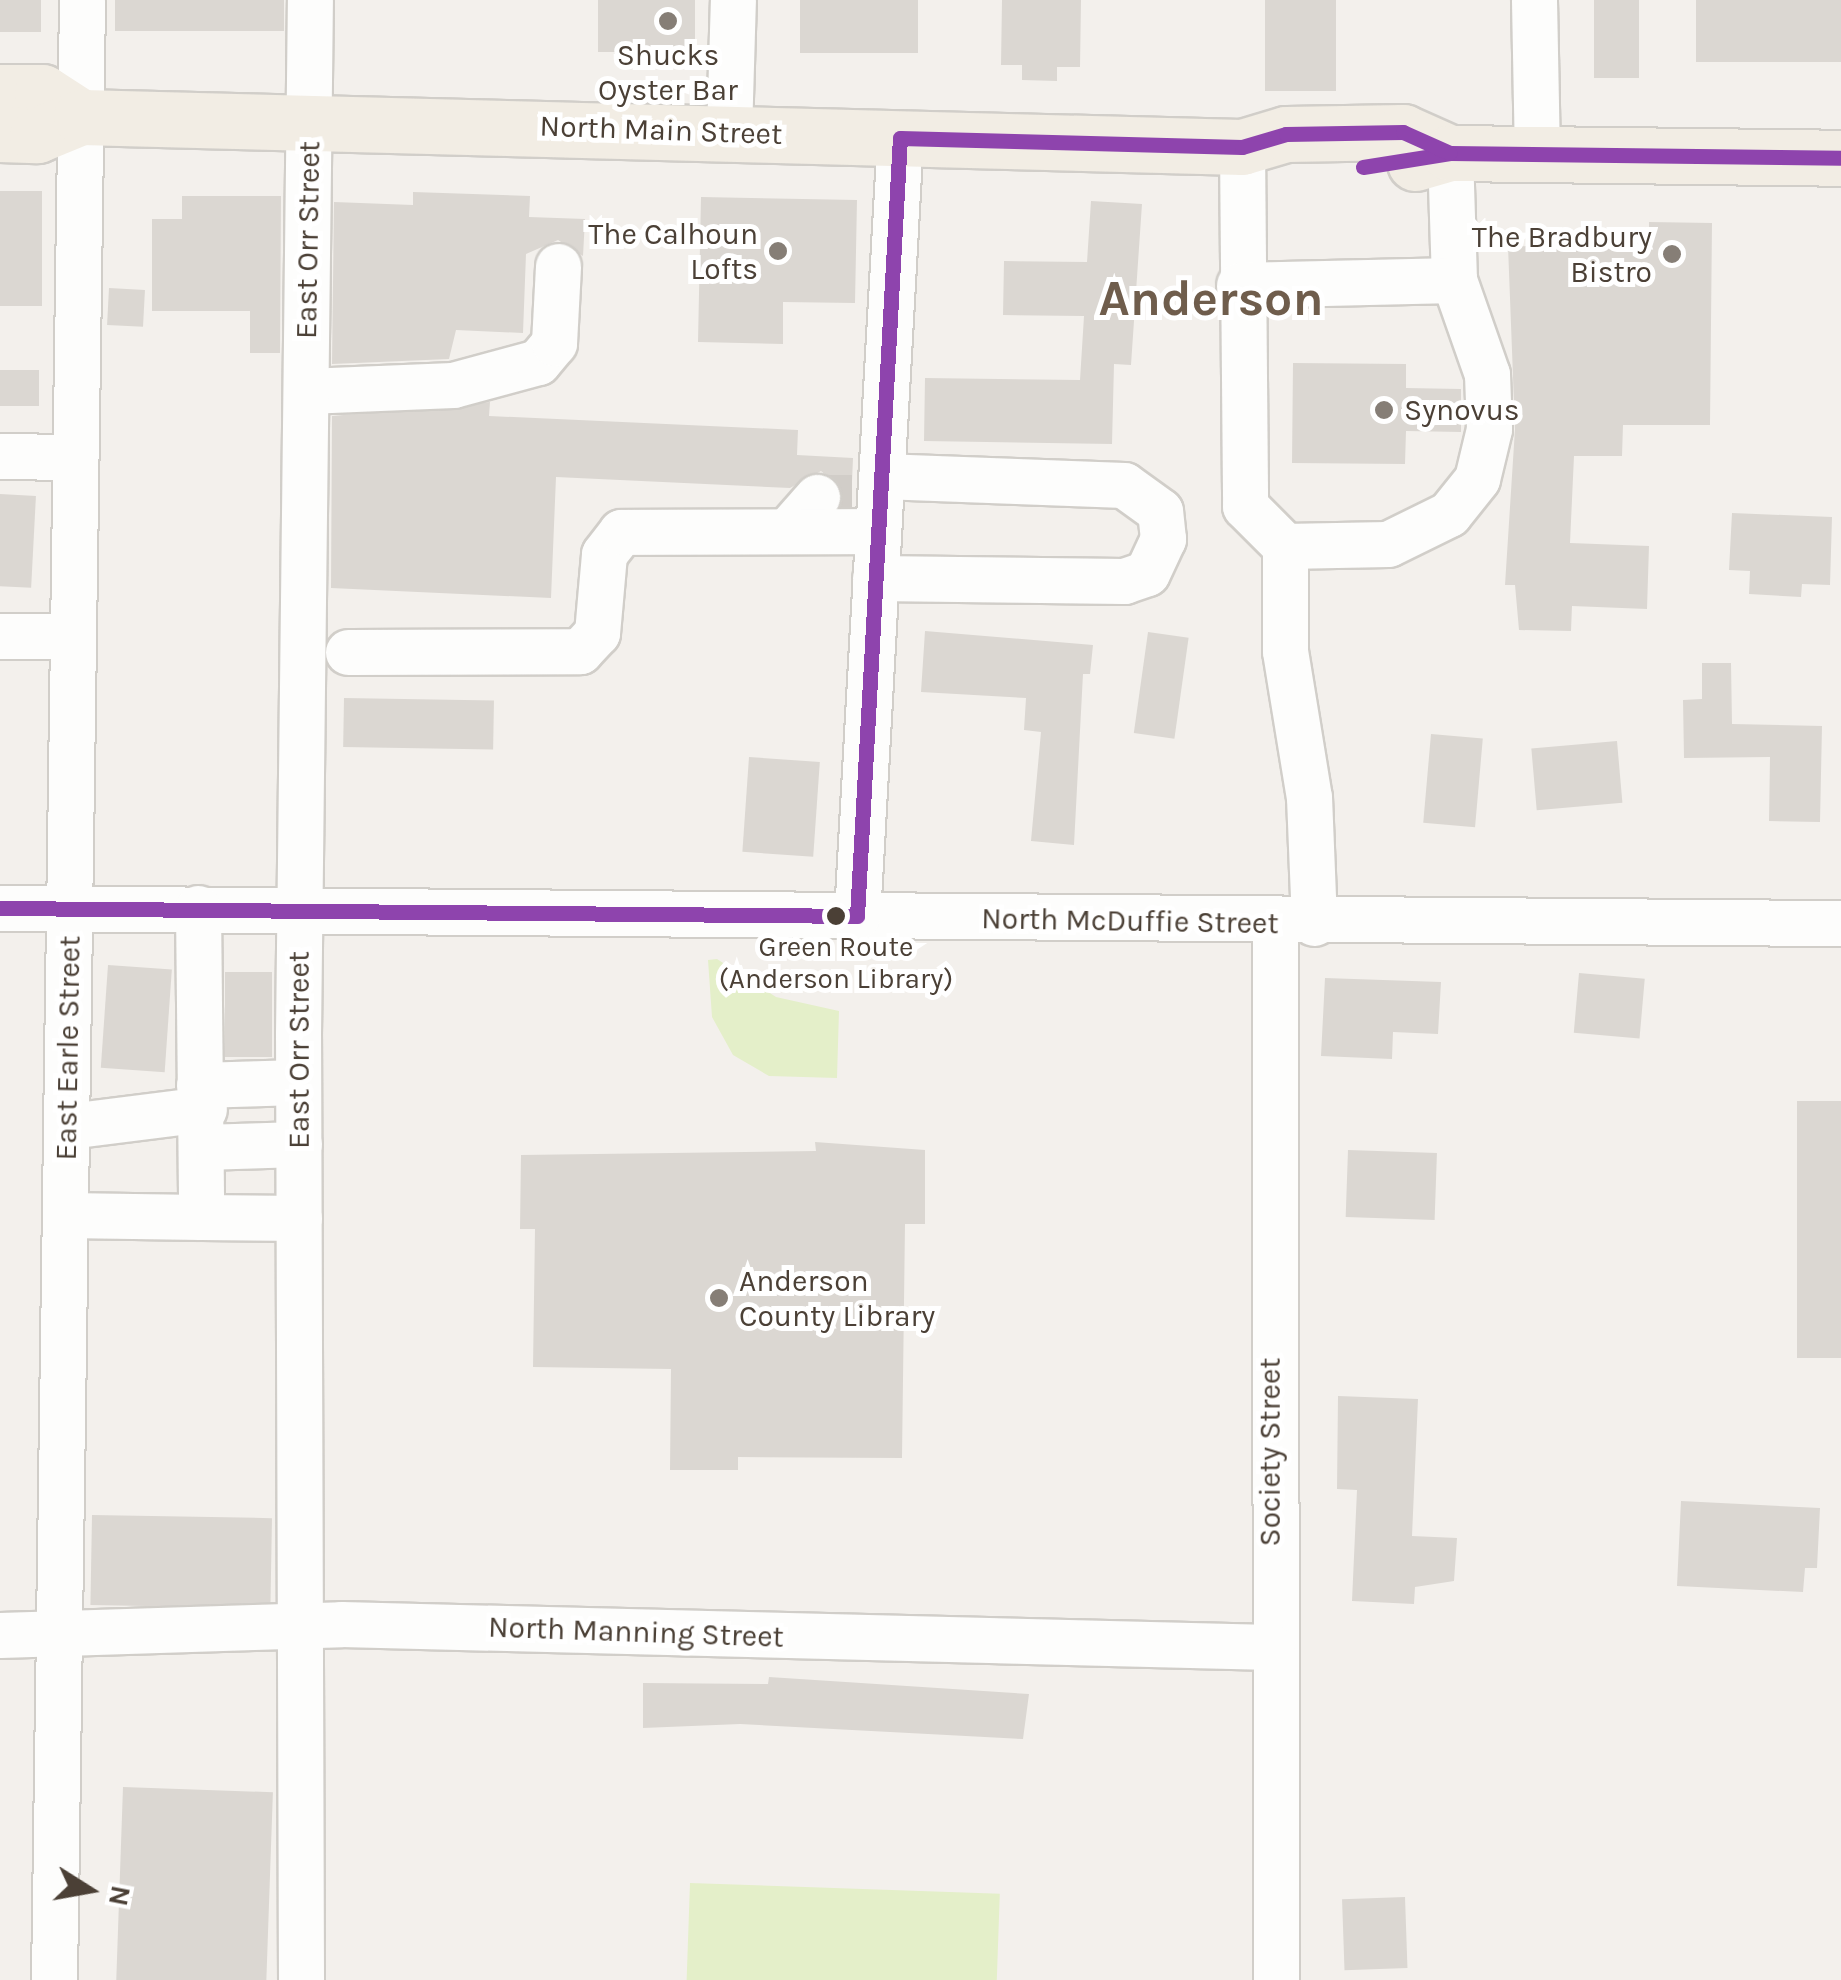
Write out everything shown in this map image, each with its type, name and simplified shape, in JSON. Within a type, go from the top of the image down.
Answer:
[{"type":"main road","name":"North Main Street","points":[[0,92],[42,92],[81,117]]},
{"type":"main road","name":"North Main Street","points":[[0,134],[38,135],[81,117],[1242,147],[1288,167],[1402,167],[1450,153],[1841,158]]},
{"type":"street","name":"East Earle Street","points":[[54,1980],[82,0]]},
{"type":"street","name":"East Orr Street","points":[[302,1980],[298,1082],[310,0]]},
{"type":"street","points":[[729,132],[733,0]]},
{"type":"street","points":[[1534,0],[1537,154]]},
{"type":"street","points":[[856,916],[875,578],[849,504],[900,138]]},
{"type":"street","points":[[1242,147],[1239,285],[1245,506],[1285,546],[1388,544],[1449,514],[1477,479],[1489,428],[1486,374],[1454,280],[1450,153]]},
{"type":"street","points":[[306,391],[453,385],[538,362],[554,343],[558,266]]},
{"type":"street","points":[[1239,285],[1454,280]]},
{"type":"street","points":[[0,456],[74,457]]},
{"type":"street","points":[[348,652],[580,651],[600,625],[604,554],[621,532],[849,504],[1124,485],[1160,511],[1163,539],[1148,573],[1124,580],[875,578]]},
{"type":"street","name":"Society Street","points":[[1276,1980],[1272,1647],[1294,923],[1309,797],[1285,651],[1285,546]]},
{"type":"street","points":[[0,647],[0,636],[72,636]]},
{"type":"street","name":"North McDuffie Street","points":[[0,908],[300,908],[1294,923],[1841,923]]},
{"type":"street","points":[[198,908],[201,1217]]},
{"type":"street","points":[[69,1126],[202,1113],[298,1082]]},
{"type":"street","points":[[202,1113],[299,1144]]},
{"type":"street","points":[[65,1214],[300,1218]]},
{"type":"street","name":"North Manning Street","points":[[0,1635],[303,1630],[1272,1647]]},
{"type":"green space","points":[[717,959],[776,997],[839,1011],[837,1078],[769,1076],[733,1055],[712,1017],[708,960]]},
{"type":"green space","points":[[690,1883],[1000,1894],[997,1980],[687,1980]]},
{"type":"building","points":[[0,0],[41,0],[41,32],[0,32]]},
{"type":"building","points":[[115,0],[284,0],[284,31],[115,31]]},
{"type":"building","points":[[598,0],[695,0],[695,52],[598,52]]},
{"type":"building","points":[[800,0],[918,0],[918,53],[800,53]]},
{"type":"building","points":[[1002,0],[1081,0],[1080,67],[1057,67],[1057,81],[1022,80],[1022,65],[1001,65]]},
{"type":"building","points":[[1265,0],[1336,0],[1336,91],[1265,91]]},
{"type":"building","points":[[1594,0],[1639,0],[1639,78],[1594,78]]},
{"type":"building","points":[[1696,0],[1841,0],[1841,62],[1696,62]]},
{"type":"building","points":[[0,191],[42,191],[42,306],[0,306]]},
{"type":"building","points":[[413,192],[530,196],[529,217],[585,219],[583,256],[558,240],[526,254],[523,333],[456,330],[449,359],[332,364],[334,202],[413,205]]},
{"type":"building","points":[[182,196],[281,196],[280,353],[250,353],[250,311],[152,311],[152,219],[182,219]]},
{"type":"building","name":"The Calhoun Lofts","points":[[701,197],[857,200],[855,303],[783,302],[783,344],[698,342]]},
{"type":"building","points":[[1091,201],[1142,204],[1131,365],[1114,364],[1112,444],[924,441],[925,378],[1080,380],[1084,316],[1003,315],[1004,261],[1087,262]]},
{"type":"building","points":[[1649,222],[1712,223],[1710,425],[1623,425],[1622,456],[1574,456],[1570,543],[1649,546],[1647,609],[1572,606],[1571,631],[1519,630],[1515,585],[1505,585],[1515,429],[1508,246],[1649,247]]},
{"type":"building","points":[[109,288],[145,290],[143,327],[107,325]]},
{"type":"building","name":"Synovus","points":[[1293,363],[1406,364],[1406,388],[1461,389],[1461,432],[1406,431],[1405,464],[1292,463]]},
{"type":"building","points":[[0,370],[39,370],[39,406],[0,406]]},
{"type":"building","points":[[490,402],[489,416],[798,430],[797,455],[853,458],[851,505],[842,505],[841,488],[821,471],[790,488],[556,477],[551,598],[331,588],[332,416]]},
{"type":"building","points":[[0,494],[36,496],[31,588],[0,586]]},
{"type":"building","points":[[1732,513],[1832,517],[1830,585],[1802,584],[1801,597],[1749,594],[1750,571],[1729,570]]},
{"type":"building","points":[[925,631],[1093,645],[1090,674],[1083,674],[1074,845],[1031,841],[1041,732],[1024,730],[1026,698],[921,692]]},
{"type":"building","points":[[1148,632],[1189,638],[1174,739],[1134,733]]},
{"type":"building","points":[[1702,663],[1731,663],[1732,724],[1822,726],[1820,822],[1769,821],[1770,757],[1684,758],[1683,700],[1702,699]]},
{"type":"building","points":[[344,698],[494,701],[493,750],[343,747]]},
{"type":"building","points":[[1431,734],[1483,739],[1475,827],[1423,823]]},
{"type":"building","points":[[1617,741],[1622,803],[1537,810],[1531,748]]},
{"type":"building","points":[[749,757],[820,762],[813,857],[742,852]]},
{"type":"building","points":[[108,965],[172,969],[165,1072],[101,1068]]},
{"type":"building","points":[[225,972],[272,972],[272,1057],[225,1057]]},
{"type":"building","points":[[1579,973],[1645,979],[1640,1039],[1574,1033]]},
{"type":"building","points":[[1325,978],[1441,982],[1438,1034],[1393,1032],[1392,1059],[1321,1056]]},
{"type":"building","points":[[1797,1101],[1841,1101],[1841,1358],[1797,1358]]},
{"type":"building","name":"Anderson County Library","points":[[815,1142],[925,1150],[925,1224],[905,1224],[902,1458],[738,1457],[738,1470],[670,1470],[671,1369],[533,1367],[535,1229],[520,1229],[521,1155],[816,1151]]},
{"type":"building","points":[[1348,1150],[1437,1153],[1435,1220],[1346,1217]]},
{"type":"building","points":[[1338,1396],[1418,1399],[1412,1536],[1457,1538],[1454,1581],[1415,1587],[1414,1604],[1352,1601],[1357,1490],[1337,1489]]},
{"type":"building","points":[[1681,1501],[1820,1508],[1817,1568],[1805,1568],[1803,1592],[1677,1586]]},
{"type":"building","points":[[92,1515],[272,1518],[270,1608],[90,1605]]},
{"type":"building","points":[[769,1677],[1029,1694],[1023,1739],[740,1724],[643,1728],[643,1683],[768,1684]]},
{"type":"building","points":[[123,1787],[273,1792],[266,1980],[116,1980]]},
{"type":"building","points":[[1405,1897],[1407,1968],[1345,1970],[1342,1899]]},
{"type":"tunnel","points":[[817,497],[852,497]]},
{"type":"transit line","points":[[0,908],[857,916],[900,138],[1242,147],[1286,134],[1403,132],[1450,153]]},
{"type":"transit line","points":[[1363,167],[1450,153],[1841,158]]},
{"type":"place","name":"Shucks Oyster Bar","points":[[668,21]]},
{"type":"place","name":"The Calhoun Lofts","points":[[778,251]]},
{"type":"place","name":"The Bradbury Bistro","points":[[1672,254]]},
{"type":"place","name":"Synovus","points":[[1384,410]]},
{"type":"place","name":"Green Route (Anderson Library)","points":[[836,916]]},
{"type":"place","name":"Anderson County Library","points":[[719,1298]]},
{"type":"district","name":"Anderson","points":[[1211,299]]}]
